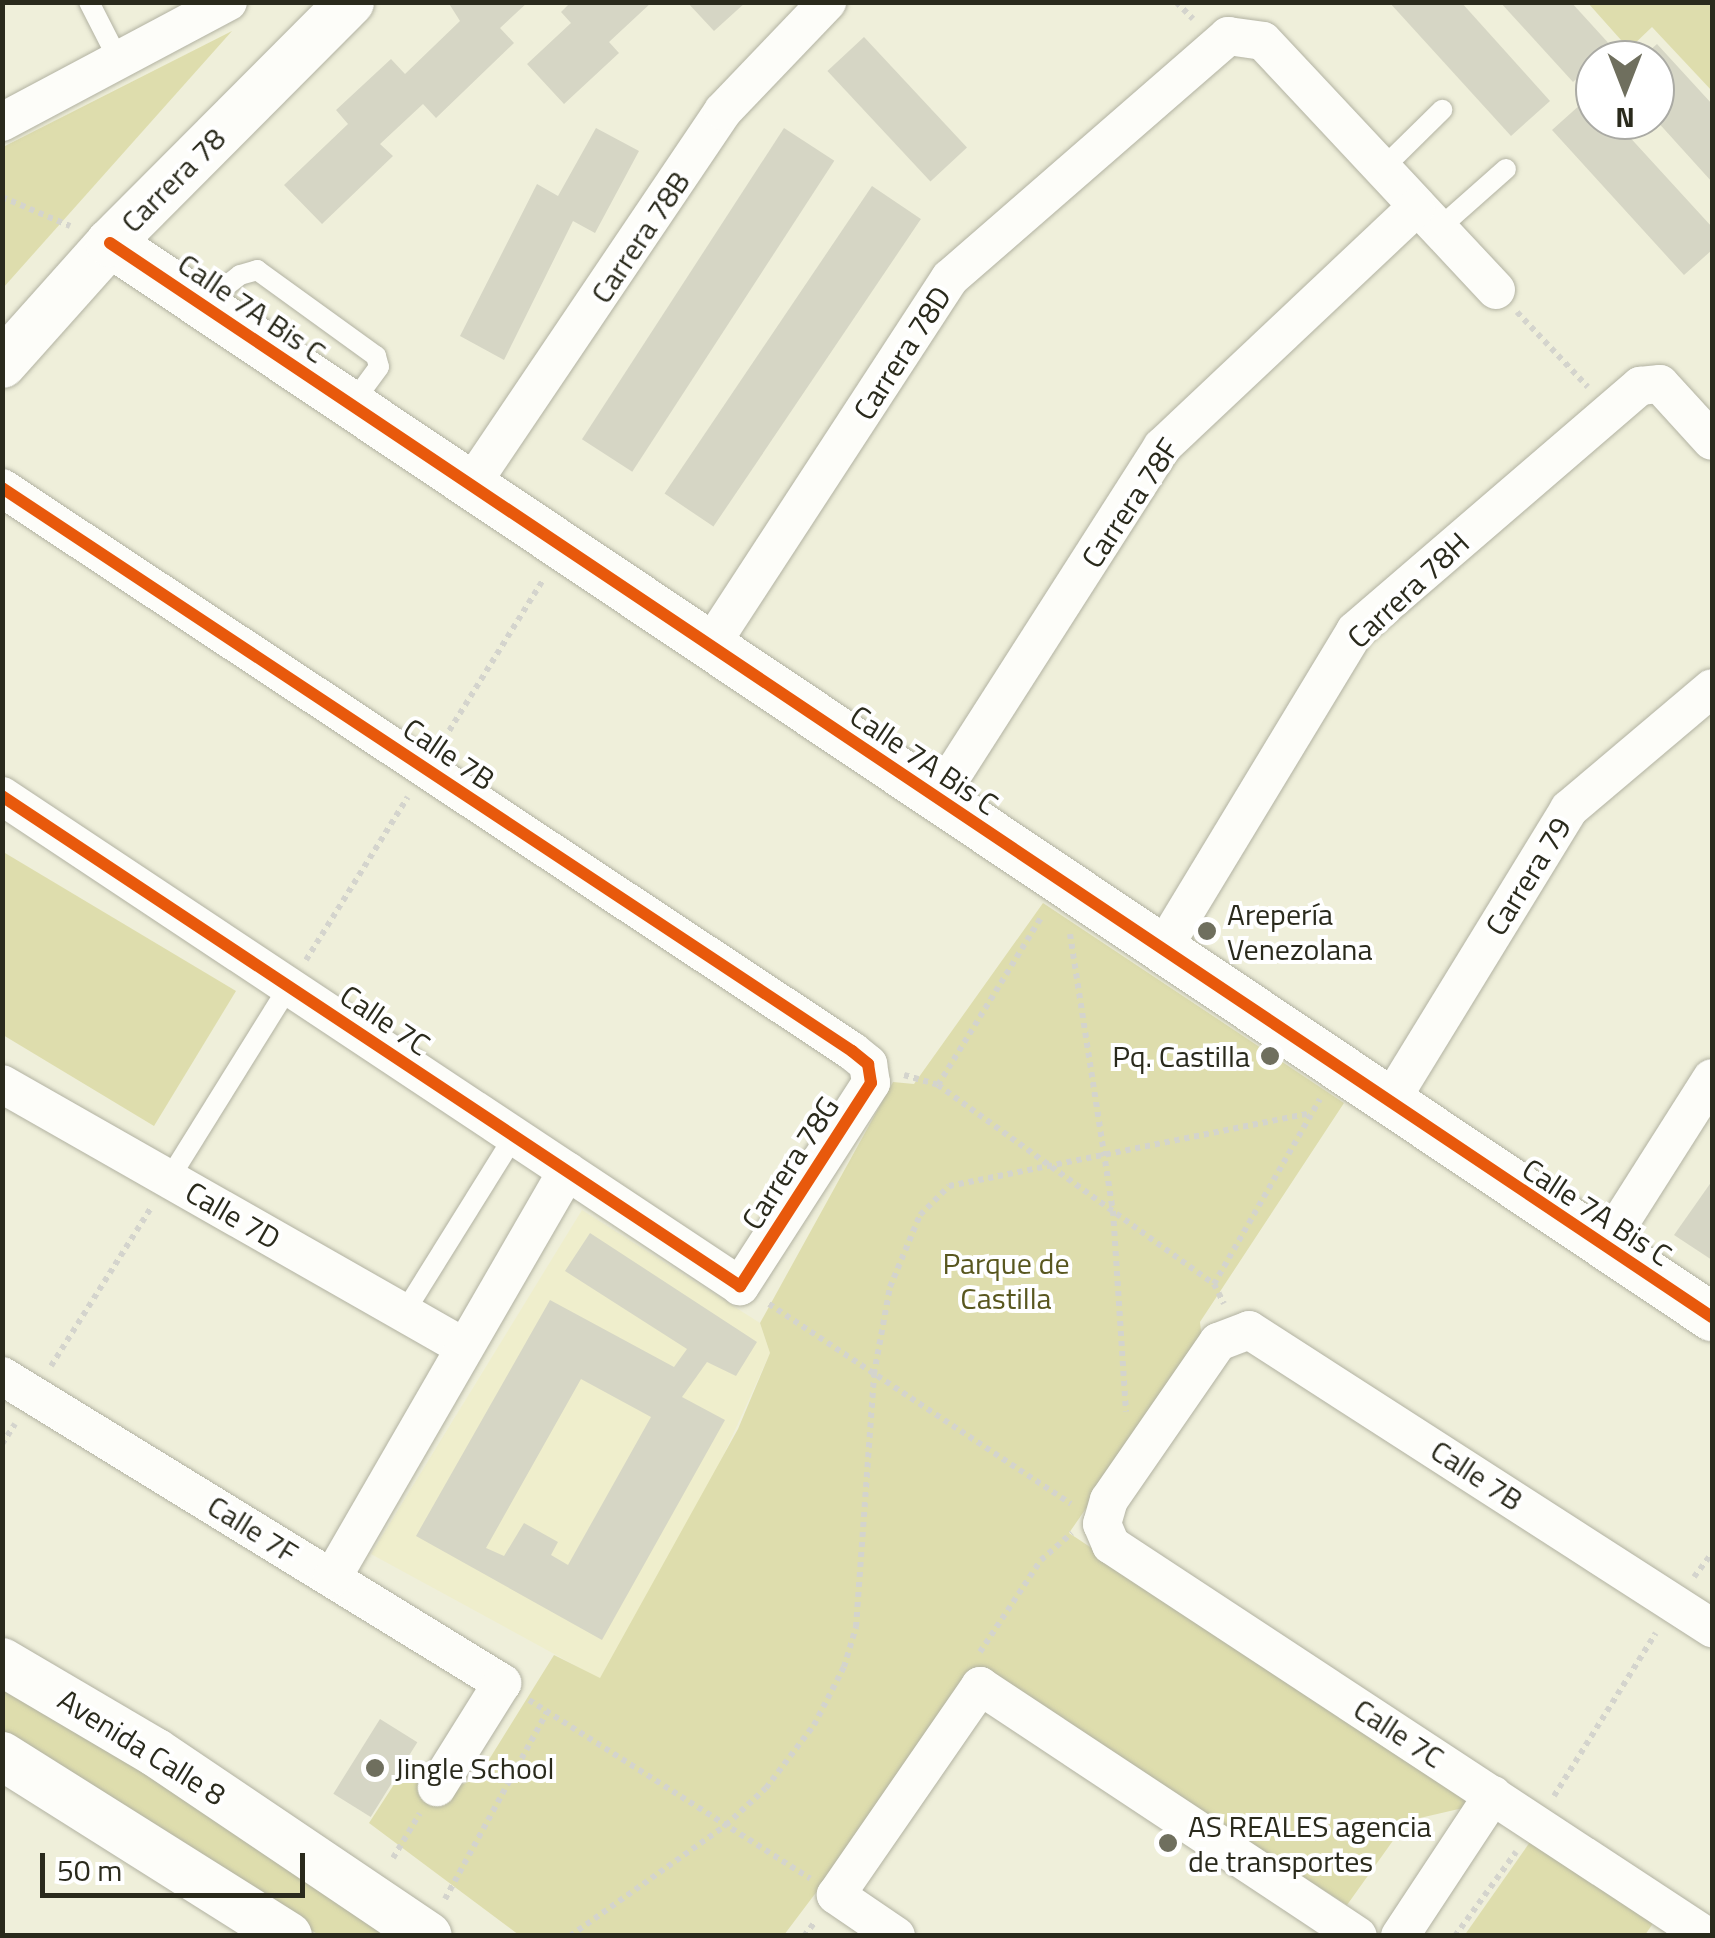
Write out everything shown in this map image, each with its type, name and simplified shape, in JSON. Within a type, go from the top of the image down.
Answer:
[{"type":"street","points":[[2,122],[228,2]]},
{"type":"street","name":"Carrera 78B","points":[[470,486],[723,111],[827,2]]},
{"type":"street","name":"Carrera 78","points":[[2,364],[98,238],[333,8]]},
{"type":"street","name":"Carrera 78D","points":[[710,646],[950,278],[1218,44],[1240,33],[1263,41],[1381,170]]},
{"type":"street","points":[[1381,170],[1496,290]]},
{"type":"street","name":"Carrera 78F","points":[[938,799],[1162,447],[1426,219]]},
{"type":"street","name":"Calle 7A Bis C","points":[[98,238],[1712,1317]]},
{"type":"street","name":"Carrera 78H","points":[[1162,950],[1355,632],[1610,411],[1650,384],[1668,391],[1712,440]]},
{"type":"street","name":"Calle 7B","points":[[2,488],[868,1064]]},
{"type":"street","name":"Carrera 79","points":[[1389,1103],[1569,809],[1712,688]]},
{"type":"street","name":"Calle 7C","points":[[2,796],[740,1286]]},
{"type":"street","name":"Carrera 78G","points":[[740,1286],[871,1083],[868,1064]]},
{"type":"street","points":[[1604,1248],[1712,1078]]},
{"type":"street","name":"Calle 7D","points":[[2,1084],[464,1347]]},
{"type":"street","points":[[332,1578],[567,1171]]},
{"type":"street","points":[[1102,1524],[1132,1466],[1218,1342],[1238,1332]]},
{"type":"street","name":"Calle 7B","points":[[1238,1332],[1258,1333],[1712,1628]]},
{"type":"street","name":"Calle 7F","points":[[18,1385],[502,1683]]},
{"type":"street","name":"Calle 7C","points":[[1102,1524],[1111,1544],[1706,1936]]},
{"type":"street","name":"Avenida Calle 8","points":[[2,1662],[169,1762],[427,1935]]},
{"type":"street","points":[[437,1787],[502,1683]]},
{"type":"street","points":[[896,1936],[836,1894],[980,1686],[1358,1936]]},
{"type":"street","points":[[2,1756],[288,1936]]},
{"type":"street","points":[[1400,1936],[1493,1795]]},
{"type":"lane","points":[[89,2],[118,59]]},
{"type":"lane","points":[[1381,170],[1442,110]]},
{"type":"lane","points":[[1426,219],[1506,169]]},
{"type":"lane","points":[[169,1178],[289,986]]},
{"type":"lane","points":[[404,1313],[514,1136]]},
{"type":"path","points":[[2,197],[98,238]]},
{"type":"path","points":[[1496,290],[1610,411]]},
{"type":"path","points":[[938,1085],[1062,883]]},
{"type":"path","points":[[1062,883],[1113,1211],[1132,1466]]},
{"type":"path","points":[[868,1064],[938,1085],[1054,1168],[1214,1284],[1238,1332]]},
{"type":"path","points":[[1214,1284],[1338,1068]]},
{"type":"path","points":[[570,1936],[726,1825],[814,1724],[844,1667],[856,1627],[874,1374],[890,1288],[920,1215],[948,1186],[1054,1168],[1105,1150],[1145,1148],[1312,1113]]},
{"type":"path","points":[[2,1444],[18,1385],[169,1178]]},
{"type":"path","points":[[740,1286],[1102,1524]]},
{"type":"path","points":[[980,1686],[982,1642],[1041,1560],[1067,1534],[1102,1524]]},
{"type":"path","points":[[1455,1936],[1536,1824],[1675,1603],[1712,1553]]},
{"type":"path","points":[[502,1683],[836,1894]]},
{"type":"path","points":[[427,1935],[547,1712]]},
{"type":"path","points":[[392,1858],[437,1787]]},
{"type":"shaded area","points":[[582,1210],[760,1323],[770,1353],[709,1487],[600,1679],[371,1554]]},
{"type":"green space","points":[[1588,3],[1712,3],[1712,91],[1675,52],[1675,40],[1664,40],[1652,27],[1638,40],[1621,40]]},
{"type":"green space","points":[[232,31],[3,288],[3,147]]},
{"type":"green space","points":[[5,853],[236,991],[154,1126],[3,1035]]},
{"type":"green space","name":"Parque de Castilla","points":[[1043,903],[1344,1103],[1200,1322],[1202,1341],[1069,1533],[1468,1799],[1463,1808],[1407,1821],[1347,1905],[983,1671],[784,1935],[519,1935],[369,1823],[404,1769],[441,1792],[477,1779],[554,1655],[600,1678],[738,1429],[770,1353],[760,1323],[893,1082],[914,1084]]},
{"type":"green space","points":[[3,1683],[400,1935],[319,1935],[3,1738]]},
{"type":"green space","points":[[1537,1832],[1658,1916],[1645,1935],[1464,1936]]},
{"type":"building","points":[[448,2],[528,2],[500,28],[514,43],[436,118],[423,104],[380,144],[393,156],[322,224],[284,185],[348,124],[336,110],[391,59],[405,74],[460,21]]},
{"type":"building","points":[[571,2],[652,2],[609,42],[619,53],[564,104],[527,64],[571,23],[561,12]]},
{"type":"building","points":[[687,2],[746,2],[714,31]]},
{"type":"building","points":[[1389,2],[1461,2],[1550,101],[1511,136]]},
{"type":"building","points":[[1500,2],[1571,2],[1606,40],[1575,40],[1573,82]]},
{"type":"building","points":[[864,37],[967,147],[930,182],[827,71]]},
{"type":"building","points":[[1675,64],[1712,104],[1712,182],[1674,140]]},
{"type":"building","points":[[1575,109],[1575,140],[1632,140],[1712,227],[1712,250],[1684,275],[1552,130]]},
{"type":"building","points":[[596,128],[639,151],[595,233],[573,221],[504,360],[460,336],[537,184],[558,196]]},
{"type":"building","points":[[784,128],[834,161],[632,472],[582,439]]},
{"type":"building","points":[[872,186],[921,219],[713,527],[665,494]]},
{"type":"building","name":"Arepería Venezolana","points":[[1205,915],[1220,927],[1210,944],[1194,934]]},
{"type":"building","points":[[1712,1181],[1712,1260],[1674,1235]]},
{"type":"building","points":[[590,1233],[757,1342],[736,1376],[707,1362],[682,1397],[725,1420],[602,1640],[416,1536],[550,1300],[674,1367],[687,1349],[565,1271]],"holes":[[[581,1379],[651,1417],[568,1565],[551,1555],[558,1542],[524,1523],[504,1556],[486,1548]]]},
{"type":"building","name":"Jingle School","points":[[380,1719],[417,1742],[371,1817],[333,1794]]},
{"type":"cycle path","points":[[110,243],[1712,1317]]},
{"type":"cycle path","points":[[2,488],[852,1051],[868,1064],[871,1083],[740,1286],[2,796]]},
{"type":"place","name":"Arepería Venezolana","points":[[1207,931]]},
{"type":"place","name":"Pq. Castilla","points":[[1270,1056]]},
{"type":"place","name":"Jingle School","points":[[375,1768]]},
{"type":"place","name":"AS REALES agencia de transportes","points":[[1168,1843]]}]
